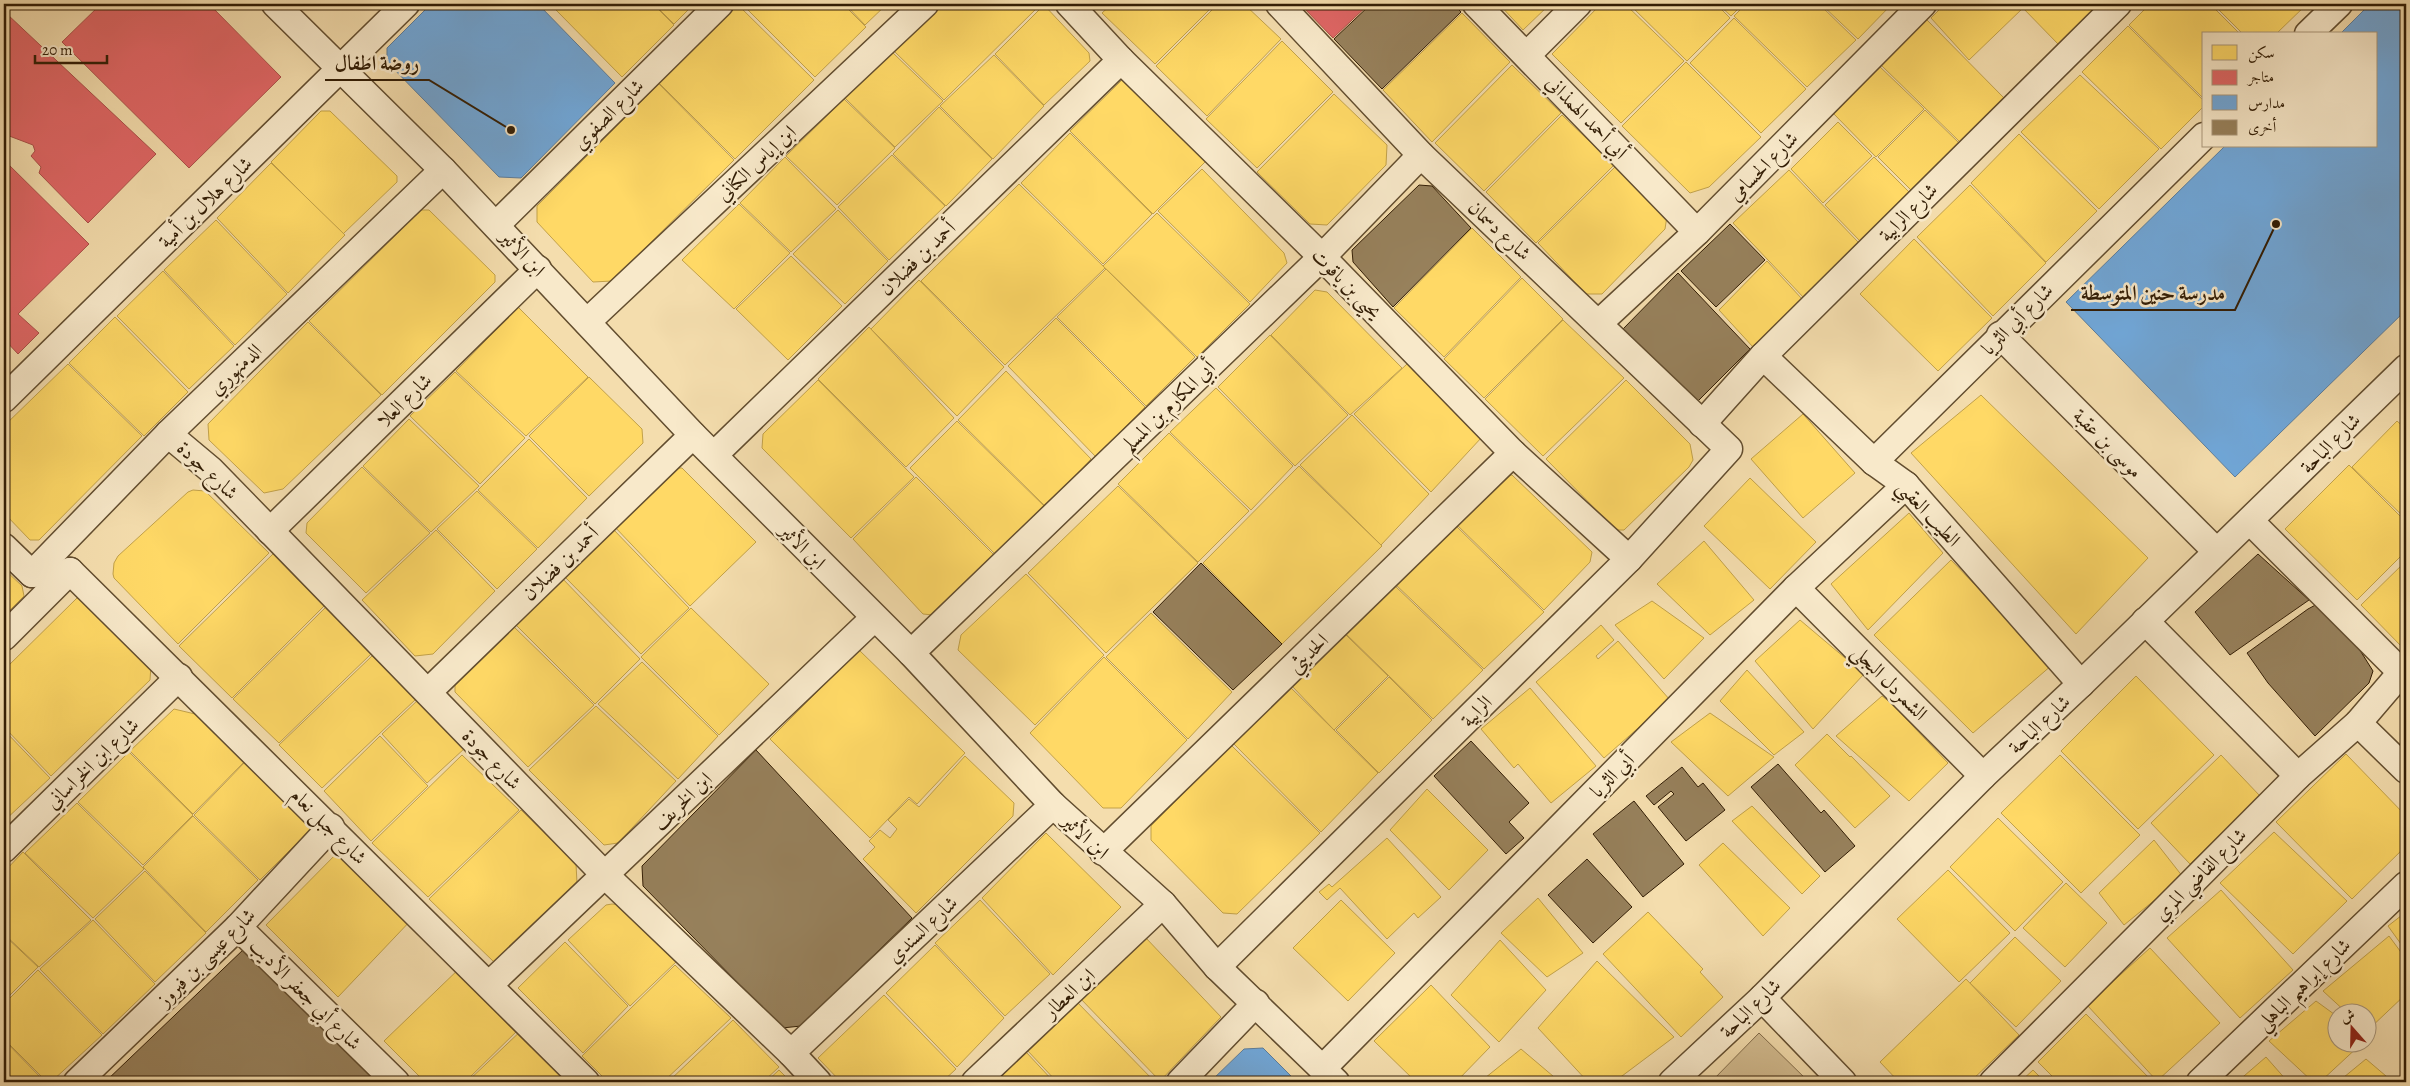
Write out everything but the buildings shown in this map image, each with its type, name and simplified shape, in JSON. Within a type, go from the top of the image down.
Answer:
[{"type":"street","name":"ابن الأثير","points":[[275,4],[443,170],[693,435],[911,653],[1054,805],[1103,852],[1163,904],[1217,966],[1329,1076]]},
{"type":"street","name":"شارع هلال بن أمية","points":[[4,398],[406,4]]},
{"type":"street","name":"شارع الصفوي","points":[[496,225],[720,4]]},
{"type":"street","name":"ابن إياس الكناني","points":[[587,322],[925,4]]},
{"type":"street","name":"يحيى بن ياقوت","points":[[1069,4],[1121,60],[1322,257],[1514,453],[1629,559]]},
{"type":"street","name":"شارع دسمان","points":[[1279,4],[1421,155],[1729,448]]},
{"type":"street","name":"أبي أحمد الهمذاني","points":[[1476,4],[1528,55],[1698,232]]},
{"type":"street","points":[[1528,55],[1578,4]]},
{"type":"street","name":"شارع الحسامي","points":[[1599,323],[1698,232],[1923,4]]},
{"type":"street","name":"شارع الرابية","points":[[1702,424],[1763,356],[2118,4]]},
{"type":"street","points":[[2310,32],[2339,4]]},
{"type":"street","name":"أحمد بن فضلان","points":[[714,455],[1121,60]]},
{"type":"street","name":"شارع أبي الثريا","points":[[1874,462],[2000,335],[2202,138]]},
{"type":"street","name":"أبي المكارم بن المسلم","points":[[911,653],[1322,257],[1421,155]]},
{"type":"street","name":"الدمنهوري","points":[[32,574],[168,434],[443,170]]},
{"type":"street","name":"شارع العلا","points":[[270,531],[538,269]]},
{"type":"street","name":"موسى بن عقبة","points":[[2000,335],[2216,551]]},
{"type":"street","name":"الطيب العقبي","points":[[1763,356],[1874,462],[1906,485],[2081,684]]},
{"type":"street","name":"شارع الباحة","points":[[1672,1082],[1762,998],[1983,776],[2081,684],[2216,551],[2250,521],[2406,368]]},
{"type":"street","name":"شارع جودة","points":[[168,434],[211,470],[605,875],[791,1053],[818,1082]]},
{"type":"street","name":"أحمد بن فضلان","points":[[428,692],[693,435]]},
{"type":"street","name":"الرابية","points":[[1217,966],[1629,559],[1729,448]]},
{"type":"street","name":"الحديثي","points":[[1103,852],[1514,453]]},
{"type":"street","name":"أبي الثريا","points":[[1329,1076],[1796,588],[1906,485]]},
{"type":"street","points":[[2250,521],[2404,669]]},
{"type":"street","points":[[4,547],[32,574],[70,571]]},
{"type":"street","points":[[4,637],[70,571]]},
{"type":"street","name":"شارع جبل نعام","points":[[70,571],[331,827],[586,1082]]},
{"type":"street","name":"الشمردل البجلي","points":[[1796,588],[1983,776]]},
{"type":"street","name":"ابن الخريف","points":[[489,985],[874,618]]},
{"type":"street","points":[[2145,621],[2298,776]]},
{"type":"street","name":"شارع القاضي المري","points":[[1994,1082],[2298,776],[2358,722],[2404,669]]},
{"type":"street","name":"شارع ابن الخراساني","points":[[4,849],[179,677]]},
{"type":"street","points":[[2358,722],[2406,770]]},
{"type":"street","name":"شارع السندي","points":[[791,1053],[1054,805]]},
{"type":"street","name":"شارع عيسى بن فيروز","points":[[77,1082],[238,927],[331,827]]},
{"type":"street","name":"شارع إبراهيم الباهلي","points":[[2200,1082],[2406,885]]},
{"type":"street","name":"ابن العطار","points":[[975,1082],[1163,904]]},
{"type":"street","name":"شارع أبي جعفر الأديب","points":[[238,927],[396,1082]]},
{"type":"street","points":[[1762,998],[1843,1082]]},
{"type":"street","points":[[1180,1082],[1256,1004]]},
{"type":"shaded area","points":[[1759,1033],[1809,1082],[1711,1082]]},
{"type":"place","name":"روضة اطفال","points":[[511,130]]},
{"type":"place","name":"مدرسة حنين المتوسطة","points":[[2276,224]]}]
